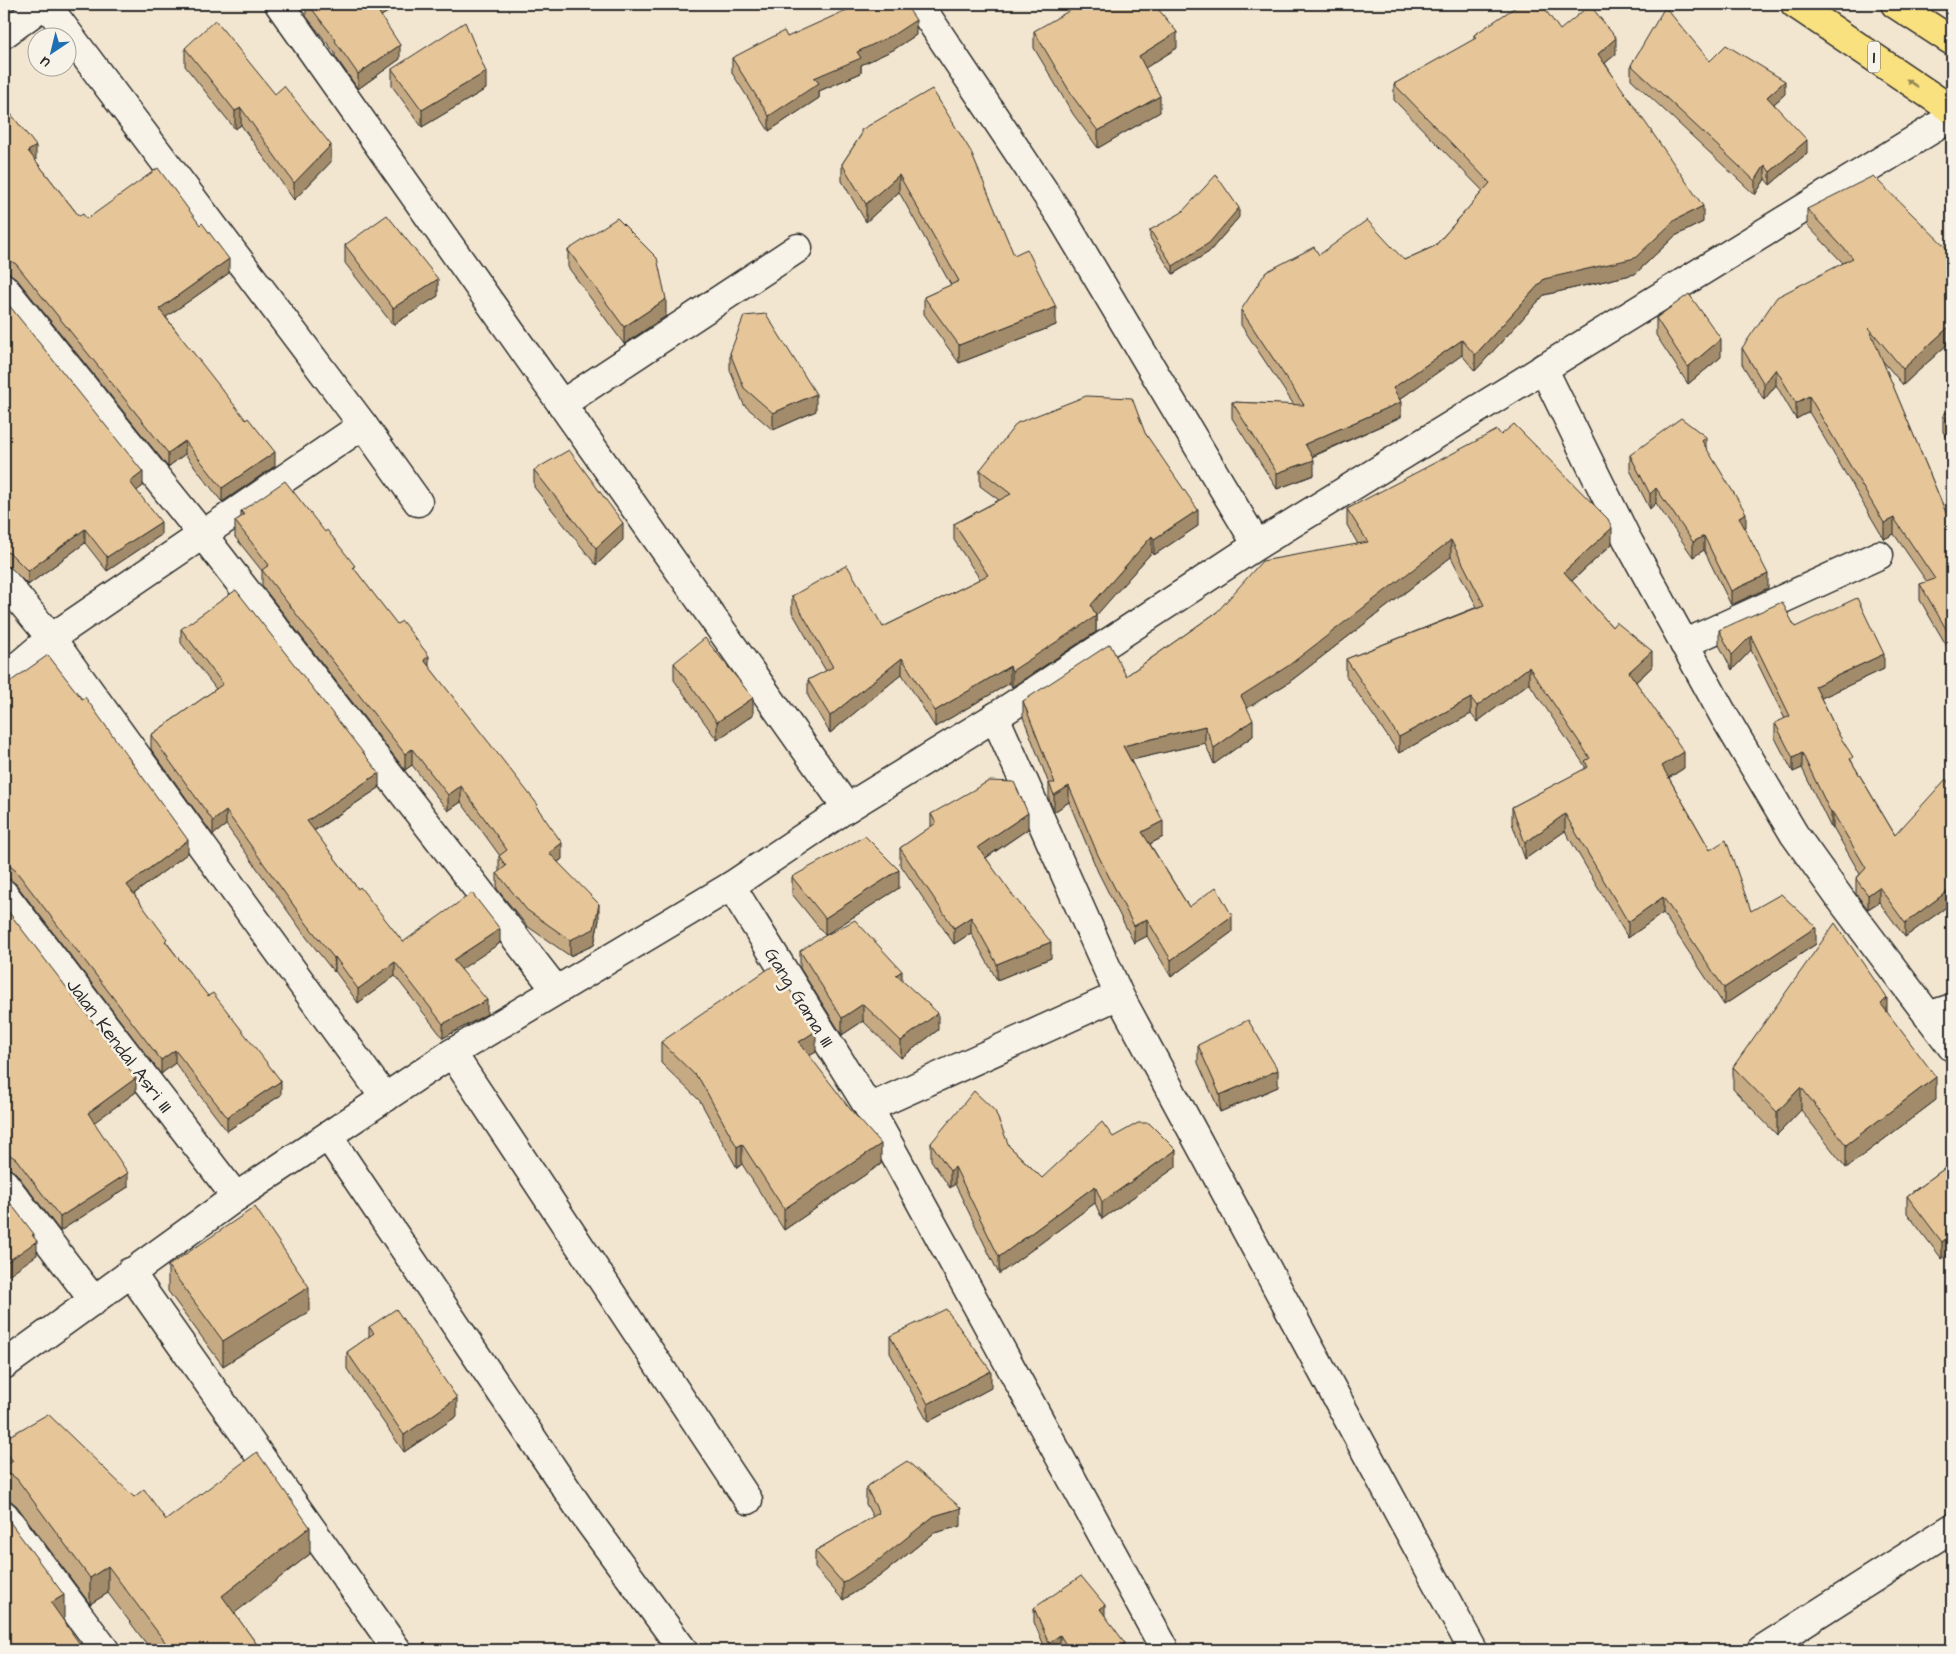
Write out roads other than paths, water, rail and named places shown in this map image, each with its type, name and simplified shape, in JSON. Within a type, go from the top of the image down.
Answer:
[{"type":"highway","name":"1","points":[[1795,4],[1952,110]]},
{"type":"highway","points":[[1895,4],[1952,41]]},
{"type":"street","points":[[4,34],[45,4],[363,425],[418,502]]},
{"type":"street","points":[[280,4],[847,808]]},
{"type":"street","points":[[919,4],[1062,218],[1257,544]]},
{"type":"street","points":[[4,1365],[236,1197],[452,1053],[731,886],[847,808],[995,717],[1257,544],[1952,116]]},
{"type":"street","points":[[562,404],[798,248]]},
{"type":"street","points":[[4,288],[202,534],[556,990]]},
{"type":"street","points":[[1543,368],[1627,539],[1724,716],[1794,834],[1839,897],[1940,1012],[1952,1047]]},
{"type":"street","points":[[4,678],[51,638],[363,425]]},
{"type":"street","points":[[1684,644],[1879,554]]},
{"type":"street","points":[[4,581],[51,638],[385,1098]]},
{"type":"street","points":[[995,717],[1119,995],[1474,1650]]},
{"type":"street","name":"Gang Gama III","points":[[731,886],[868,1108],[1162,1644]]},
{"type":"street","name":"Jalan Kendal Asri III","points":[[4,894],[236,1197]]},
{"type":"street","points":[[868,1108],[1119,995]]},
{"type":"street","points":[[452,1053],[748,1500]]},
{"type":"street","points":[[328,1136],[577,1504],[683,1650]]},
{"type":"street","points":[[4,1183],[94,1301]]},
{"type":"street","points":[[130,1272],[397,1650]]},
{"type":"street","points":[[4,1515],[105,1650]]},
{"type":"street","points":[[1761,1650],[1952,1528]]}]
